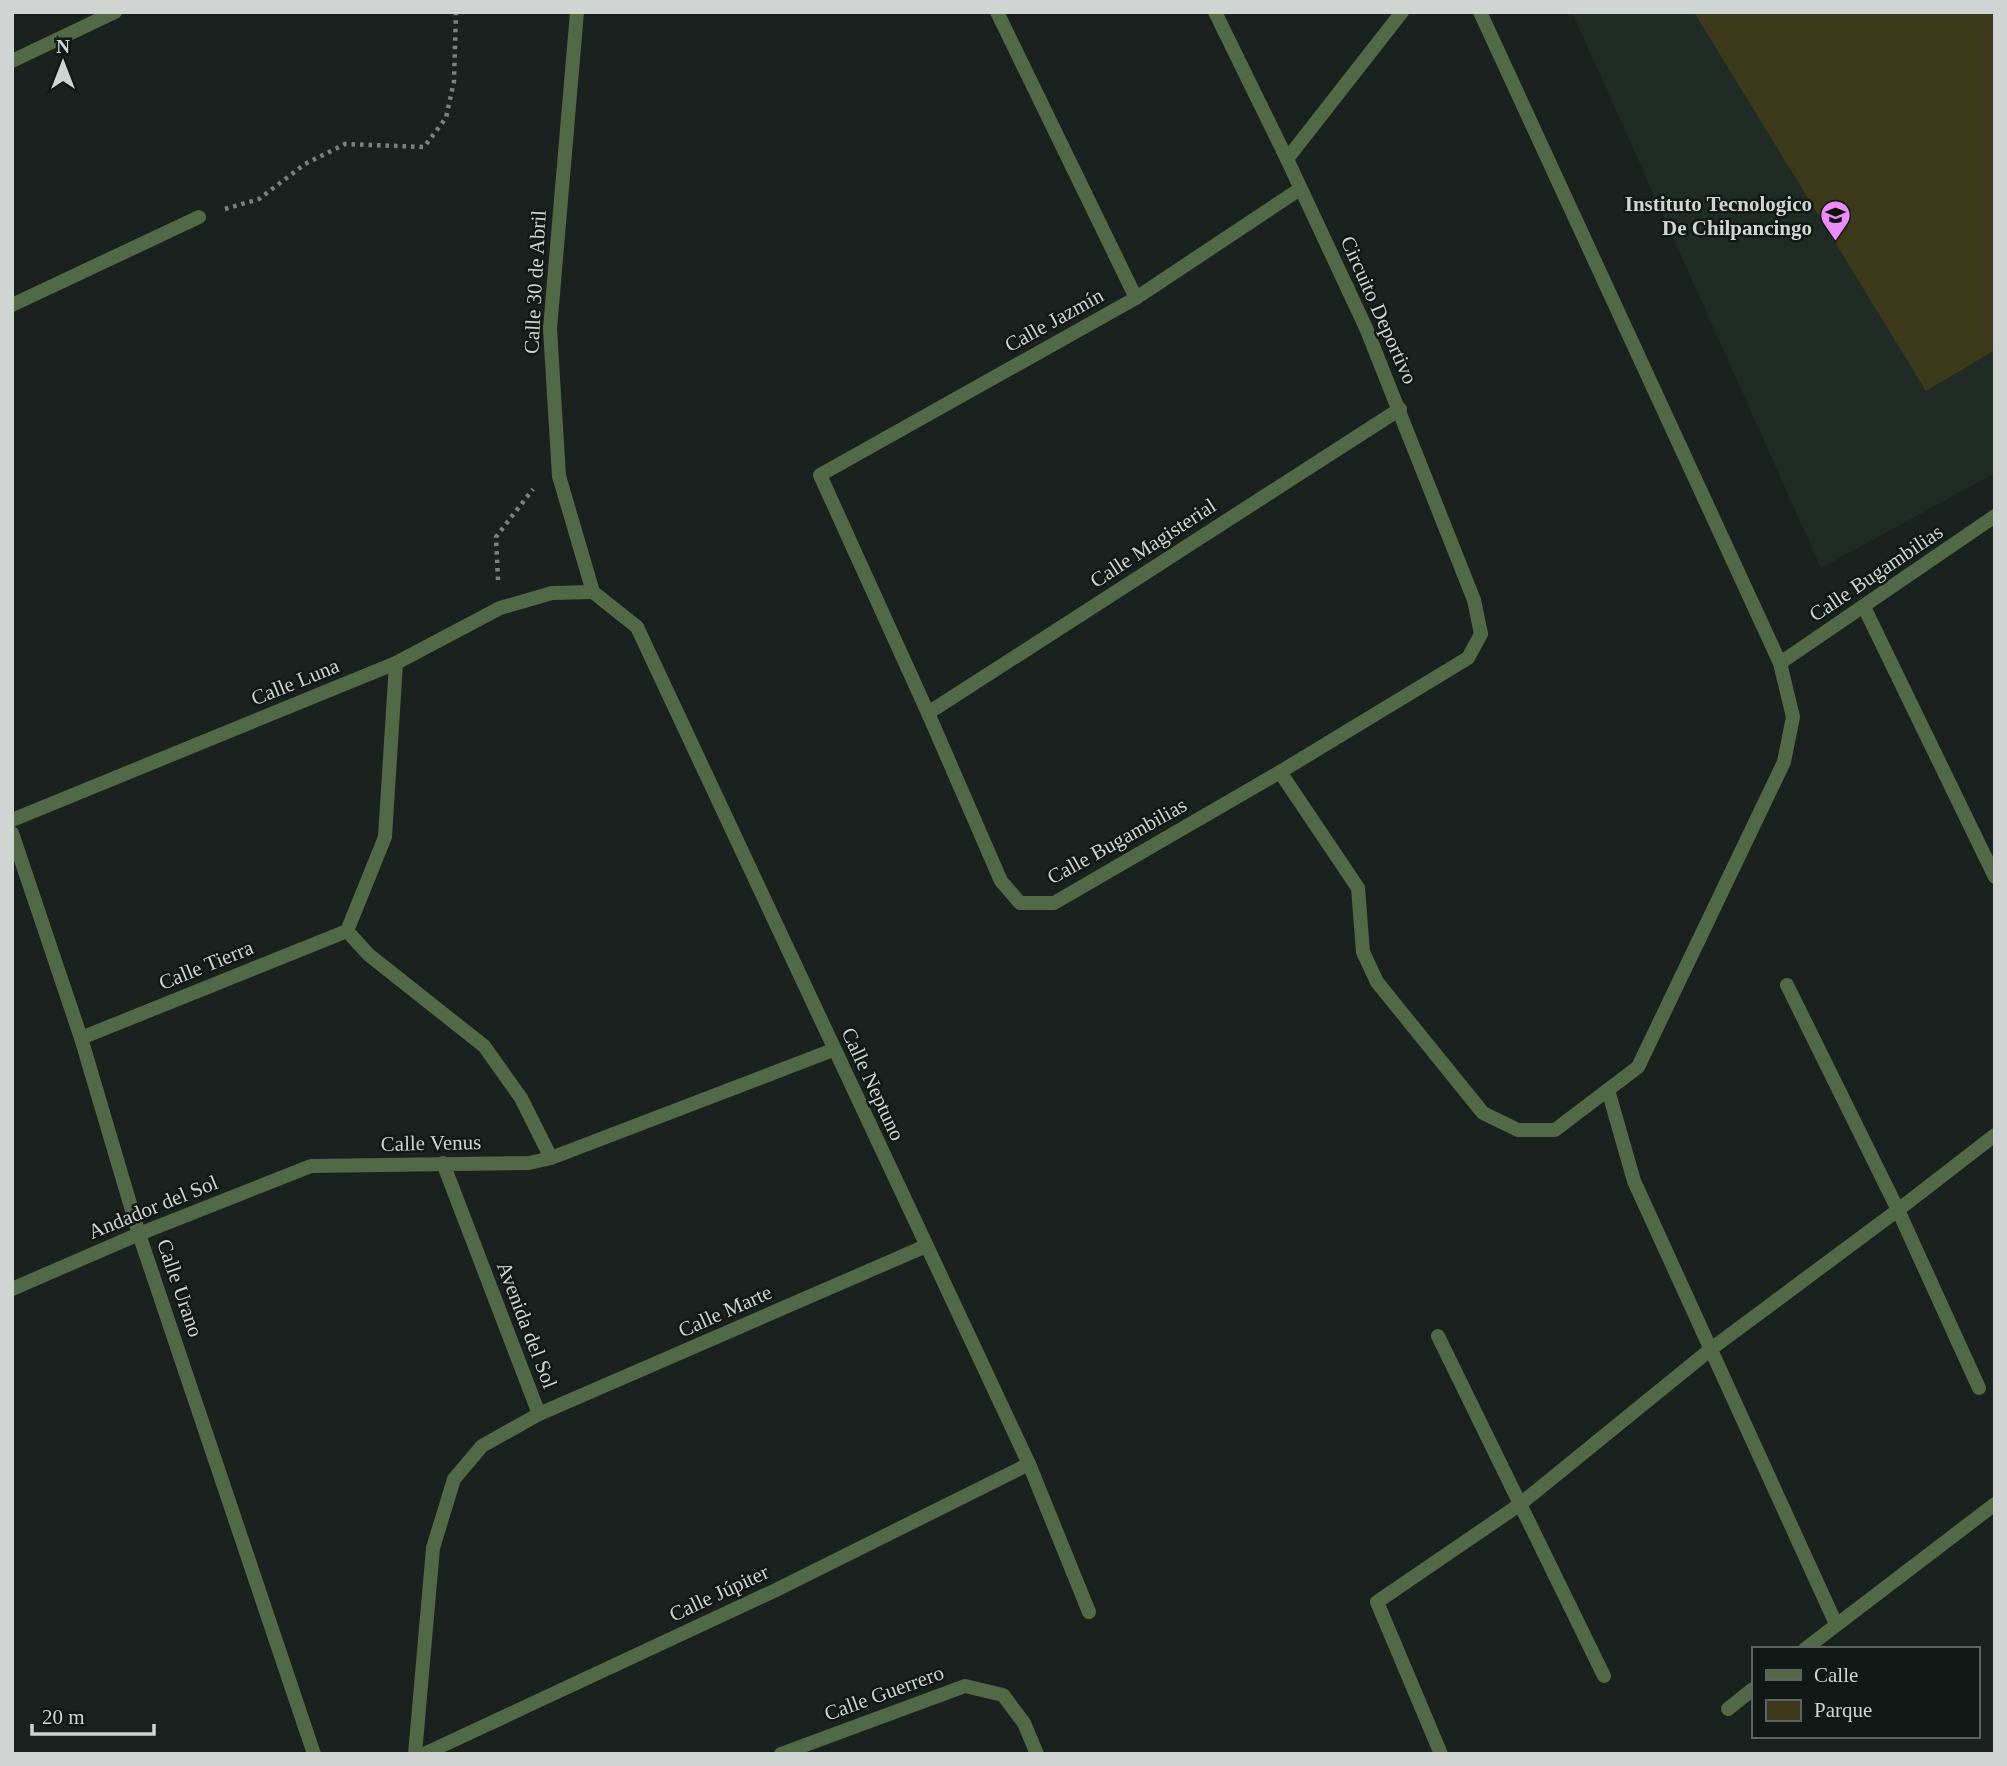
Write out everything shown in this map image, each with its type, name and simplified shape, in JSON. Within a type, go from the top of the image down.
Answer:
[{"type":"street","points":[[12,61],[115,12]]},
{"type":"street","name":"Calle 30 de Abril","points":[[577,12],[550,329],[559,476],[593,592]]},
{"type":"street","points":[[997,12],[1136,298]]},
{"type":"street","name":"Circuito Deportivo","points":[[1215,12],[1366,328],[1474,600],[1481,634]]},
{"type":"street","points":[[1287,159],[1402,12]]},
{"type":"street","points":[[1280,772],[1358,888],[1363,952],[1377,982],[1483,1113],[1518,1130],[1555,1130],[1638,1067],[1784,762],[1793,718],[1780,663],[1480,12]]},
{"type":"street","name":"Calle Jazmín","points":[[820,475],[1136,298],[1300,189]]},
{"type":"street","points":[[12,305],[199,217]]},
{"type":"street","name":"Calle Magisterial","points":[[928,713],[1400,409]]},
{"type":"street","name":"Calle Bugambilias","points":[[820,475],[1001,881],[1020,903],[1054,903],[1280,772],[1468,658],[1481,634]]},
{"type":"street","name":"Calle Bugambilias","points":[[1780,663],[1995,516]]},
{"type":"street","name":"Calle Luna","points":[[12,820],[396,663],[500,608],[552,593],[593,592]]},
{"type":"street","name":"Calle Neptuno","points":[[593,592],[637,627],[1029,1464],[1089,1612]]},
{"type":"street","points":[[1864,607],[1995,877]]},
{"type":"street","points":[[396,663],[385,838],[347,931],[369,956],[484,1046],[521,1098],[551,1158]]},
{"type":"street","name":"Calle Urano","points":[[12,833],[82,1038],[139,1234],[314,1754]]},
{"type":"street","name":"Calle Tierra","points":[[82,1038],[347,931]]},
{"type":"street","points":[[1787,985],[1898,1210],[1979,1388]]},
{"type":"street","name":"Calle Venus","points":[[311,1166],[529,1163],[551,1158],[834,1050]]},
{"type":"street","points":[[1608,1090],[1634,1181],[1836,1624]]},
{"type":"street","points":[[1441,1754],[1377,1602],[1519,1505],[1711,1349],[1995,1135]]},
{"type":"street","name":"Avenida del Sol","points":[[415,1754],[433,1548],[454,1479],[482,1446],[539,1415],[443,1163]]},
{"type":"street","name":"Andador del Sol","points":[[12,1289],[139,1234],[311,1166]]},
{"type":"street","name":"Calle Marte","points":[[539,1415],[926,1246]]},
{"type":"street","points":[[1438,1336],[1604,1676]]},
{"type":"street","name":"Calle Júpiter","points":[[424,1754],[764,1596],[1029,1464]]},
{"type":"street","points":[[1807,1647],[1995,1504]]},
{"type":"street","name":"Calle Guerrero","points":[[781,1754],[810,1748],[965,1686],[1003,1695],[1024,1723],[1037,1754]]},
{"type":"street","points":[[1728,1709],[1752,1690]]},
{"type":"path","points":[[199,217],[259,200],[305,164],[345,144],[424,147],[446,118],[454,81],[456,12]]},
{"type":"path","points":[[500,608],[496,537],[530,490],[559,476]]},
{"type":"shaded area","name":"Instituto Tecnologico De Chilpancingo","points":[[1572,12],[1995,12],[1995,473],[1821,568]]},
{"type":"green space","points":[[1694,12],[1995,12],[1995,350],[1926,391]]},
{"type":"place","name":"Instituto Tecnologico De Chilpancingo","points":[[1835,243]]}]
